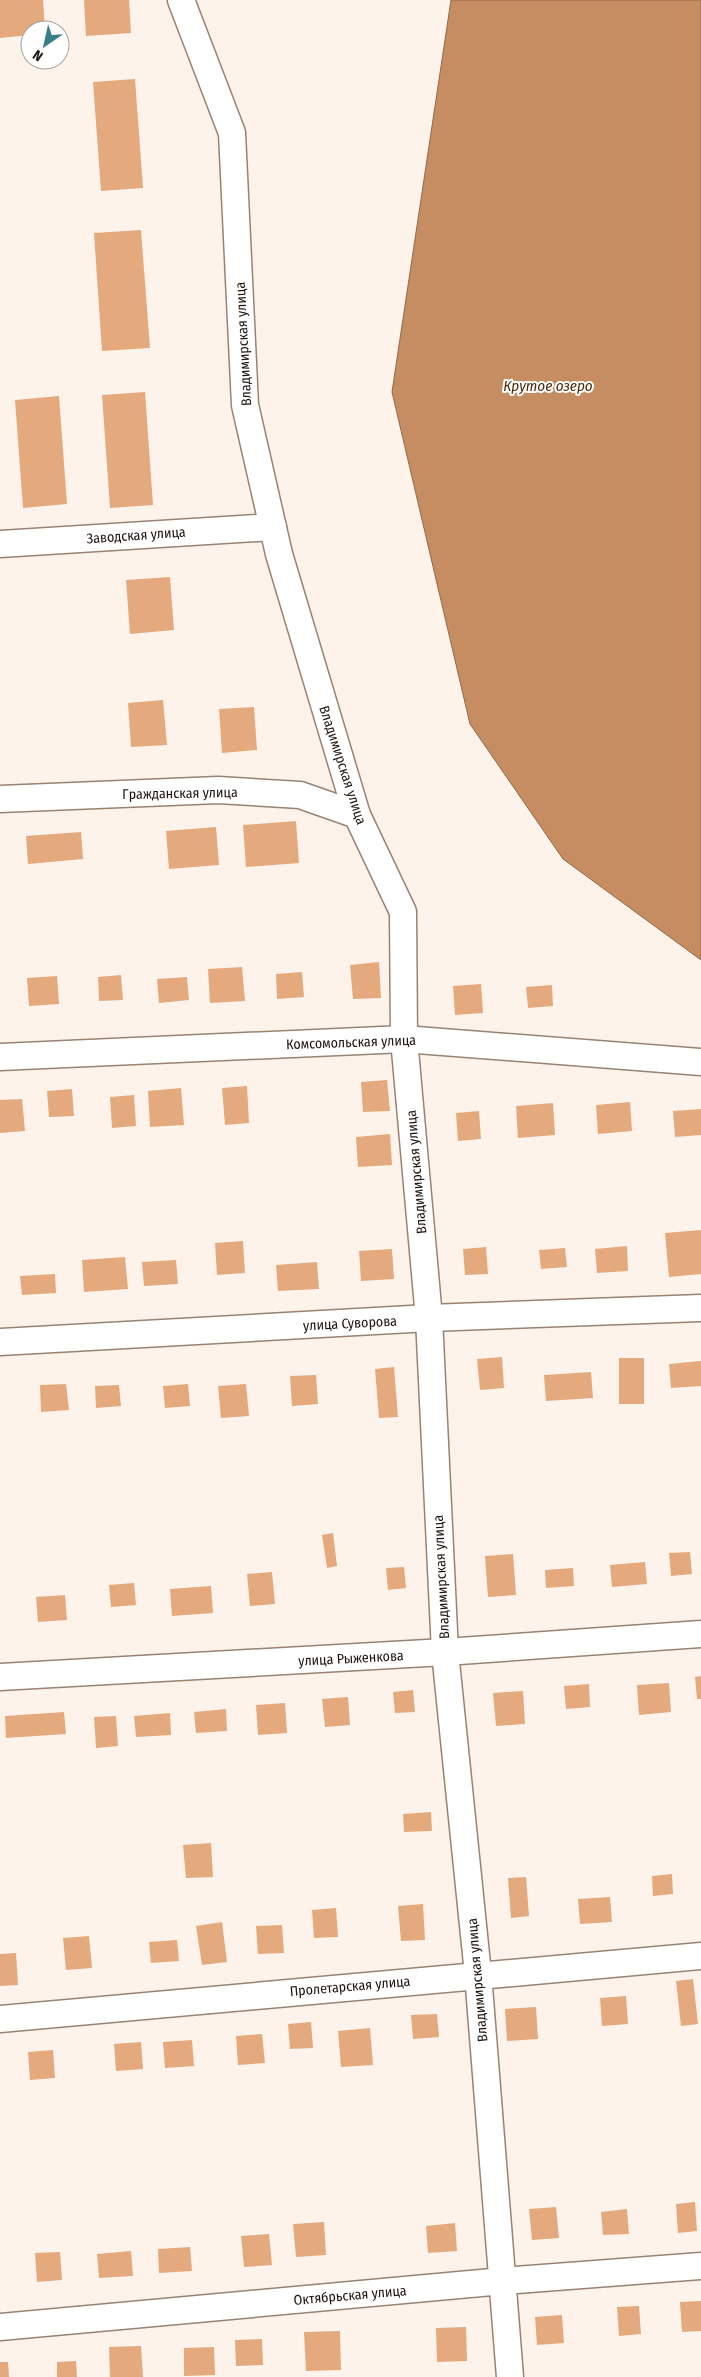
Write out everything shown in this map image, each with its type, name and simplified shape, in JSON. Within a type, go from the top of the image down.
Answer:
[{"type":"street","name":"Владимирская улица","points":[[181,0],[232,133],[245,405],[279,554],[357,816],[403,912],[404,1039],[430,1318],[445,1652],[478,1974],[510,2377]]},
{"type":"street","name":"Заводская улица","points":[[0,544],[273,526]]},
{"type":"street","name":"Гражданская улица","points":[[0,799],[218,790],[300,795],[357,816]]},
{"type":"street","name":"Комсомольская улица","points":[[0,1057],[404,1039],[701,1062]]},
{"type":"street","name":"улица Суворова","points":[[0,1342],[430,1318],[701,1308]]},
{"type":"street","name":"улица Рыженкова","points":[[0,1678],[445,1652],[701,1634]]},
{"type":"street","name":"Пролетарская улица","points":[[0,2019],[478,1974],[701,1956]]},
{"type":"street","name":"Октябрьская улица","points":[[0,2327],[503,2281],[701,2266]]},
{"type":"water","name":"Крутое озеро","points":[[451,0],[701,0],[701,960],[563,859],[470,724],[392,392]]},
{"type":"building","points":[[0,0],[43,0],[44,20],[20,20],[20,36],[0,38]]},
{"type":"building","points":[[84,0],[129,0],[131,33],[86,36]]},
{"type":"building","points":[[135,79],[143,188],[101,191],[93,82]]},
{"type":"building","points":[[141,230],[150,348],[102,351],[94,233]]},
{"type":"building","points":[[145,392],[153,505],[110,508],[102,395]]},
{"type":"building","points":[[59,396],[67,504],[23,508],[15,400]]},
{"type":"building","points":[[170,577],[174,630],[130,634],[126,580]]},
{"type":"building","points":[[163,700],[167,745],[131,747],[128,703]]},
{"type":"building","points":[[254,707],[257,750],[222,753],[219,709]]},
{"type":"building","points":[[296,821],[299,863],[246,867],[243,825]]},
{"type":"building","points":[[216,827],[219,865],[169,869],[166,831]]},
{"type":"building","points":[[81,832],[83,859],[28,864],[26,836]]},
{"type":"building","points":[[379,962],[381,998],[353,999],[350,965]]},
{"type":"building","points":[[242,967],[245,1001],[210,1003],[208,969]]},
{"type":"building","points":[[302,972],[304,997],[277,999],[276,974]]},
{"type":"building","points":[[121,975],[123,1000],[99,1001],[98,977]]},
{"type":"building","points":[[57,976],[59,1004],[29,1006],[27,978]]},
{"type":"building","points":[[187,977],[189,1000],[159,1003],[157,979]]},
{"type":"building","points":[[481,984],[483,1013],[455,1015],[453,986]]},
{"type":"building","points":[[552,985],[553,1006],[528,1008],[526,987]]},
{"type":"building","points":[[387,1080],[390,1111],[363,1112],[361,1082]]},
{"type":"building","points":[[247,1086],[249,1123],[225,1125],[222,1088]]},
{"type":"building","points":[[181,1088],[184,1125],[150,1127],[148,1091]]},
{"type":"building","points":[[72,1089],[74,1116],[49,1117],[47,1091]]},
{"type":"building","points":[[134,1095],[136,1126],[112,1128],[110,1097]]},
{"type":"building","points":[[22,1099],[25,1131],[0,1133],[0,1100]]},
{"type":"building","points":[[630,1102],[632,1131],[598,1134],[596,1105]]},
{"type":"building","points":[[553,1103],[555,1135],[518,1138],[516,1106]]},
{"type":"building","points":[[701,1109],[701,1135],[675,1137],[673,1111]]},
{"type":"building","points":[[479,1111],[481,1139],[458,1141],[456,1113]]},
{"type":"building","points":[[390,1134],[392,1165],[358,1167],[356,1137]]},
{"type":"building","points":[[701,1230],[701,1274],[669,1277],[665,1233]]},
{"type":"building","points":[[243,1241],[245,1273],[217,1275],[215,1243]]},
{"type":"building","points":[[627,1246],[628,1271],[597,1273],[595,1249]]},
{"type":"building","points":[[486,1247],[488,1274],[465,1275],[463,1249]]},
{"type":"building","points":[[565,1248],[567,1267],[541,1269],[539,1250]]},
{"type":"building","points":[[392,1249],[394,1279],[361,1281],[359,1251]]},
{"type":"building","points":[[125,1257],[128,1289],[84,1292],[82,1260]]},
{"type":"building","points":[[176,1260],[178,1284],[144,1286],[142,1262]]},
{"type":"building","points":[[317,1262],[319,1289],[278,1291],[276,1265]]},
{"type":"building","points":[[55,1274],[56,1293],[22,1295],[20,1276]]},
{"type":"building","points":[[502,1357],[504,1388],[480,1390],[477,1359]]},
{"type":"building","points":[[619,1358],[644,1358],[644,1404],[619,1404]]},
{"type":"building","points":[[701,1361],[701,1386],[671,1388],[669,1364]]},
{"type":"building","points":[[394,1367],[398,1417],[379,1418],[375,1369]]},
{"type":"building","points":[[591,1372],[593,1398],[546,1401],[544,1375]]},
{"type":"building","points":[[316,1375],[318,1404],[292,1406],[290,1376]]},
{"type":"building","points":[[66,1384],[69,1410],[41,1412],[40,1385]]},
{"type":"building","points":[[188,1384],[190,1406],[165,1408],[163,1386]]},
{"type":"building","points":[[246,1384],[249,1416],[221,1418],[218,1386]]},
{"type":"building","points":[[119,1385],[121,1406],[96,1408],[95,1386]]},
{"type":"building","points":[[333,1533],[337,1566],[327,1568],[322,1535]]},
{"type":"building","points":[[690,1552],[692,1574],[671,1576],[669,1553]]},
{"type":"building","points":[[513,1554],[516,1595],[488,1597],[485,1556]]},
{"type":"building","points":[[645,1562],[647,1584],[612,1587],[610,1565]]},
{"type":"building","points":[[404,1567],[406,1588],[388,1590],[386,1568]]},
{"type":"building","points":[[573,1568],[574,1586],[546,1588],[545,1570]]},
{"type":"building","points":[[272,1572],[275,1604],[250,1606],[247,1574]]},
{"type":"building","points":[[134,1583],[136,1605],[111,1607],[109,1585]]},
{"type":"building","points":[[211,1586],[213,1613],[172,1616],[170,1589]]},
{"type":"building","points":[[65,1595],[67,1620],[38,1622],[36,1597]]},
{"type":"building","points":[[701,1676],[701,1699],[697,1699],[695,1677]]},
{"type":"building","points":[[669,1683],[671,1712],[639,1715],[637,1685]]},
{"type":"building","points":[[589,1684],[590,1707],[566,1709],[564,1686]]},
{"type":"building","points":[[413,1690],[415,1712],[395,1713],[393,1692]]},
{"type":"building","points":[[523,1691],[525,1724],[496,1726],[493,1693]]},
{"type":"building","points":[[348,1697],[350,1725],[325,1727],[322,1699]]},
{"type":"building","points":[[285,1703],[287,1733],[258,1735],[256,1705]]},
{"type":"building","points":[[226,1709],[227,1731],[196,1733],[194,1712]]},
{"type":"building","points":[[64,1712],[66,1734],[6,1738],[5,1716]]},
{"type":"building","points":[[170,1713],[171,1735],[136,1737],[134,1716]]},
{"type":"building","points":[[116,1716],[118,1746],[96,1748],[94,1717]]},
{"type":"building","points":[[431,1812],[432,1831],[404,1832],[403,1814]]},
{"type":"building","points":[[211,1843],[213,1877],[186,1878],[183,1845]]},
{"type":"building","points":[[672,1874],[673,1894],[653,1896],[652,1876]]},
{"type":"building","points":[[526,1877],[529,1916],[511,1918],[508,1878]]},
{"type":"building","points":[[610,1897],[612,1922],[580,1924],[578,1899]]},
{"type":"building","points":[[423,1904],[425,1940],[401,1941],[398,1906]]},
{"type":"building","points":[[336,1908],[338,1937],[314,1938],[312,1910]]},
{"type":"building","points":[[222,1922],[227,1962],[202,1965],[196,1926]]},
{"type":"building","points":[[282,1925],[284,1953],[258,1954],[256,1926]]},
{"type":"building","points":[[89,1936],[92,1968],[66,1970],[63,1938]]},
{"type":"building","points":[[177,1940],[179,1961],[151,1963],[149,1942]]},
{"type":"building","points":[[16,1953],[18,1985],[0,1986],[0,1954]]},
{"type":"building","points":[[693,1979],[698,2024],[681,2026],[676,1981]]},
{"type":"building","points":[[626,1996],[628,2024],[602,2026],[600,1998]]},
{"type":"building","points":[[536,2007],[538,2039],[507,2041],[505,2009]]},
{"type":"building","points":[[437,2014],[439,2037],[413,2039],[411,2015]]},
{"type":"building","points":[[311,2022],[313,2048],[290,2049],[288,2024]]},
{"type":"building","points":[[370,2028],[373,2065],[341,2067],[338,2031]]},
{"type":"building","points":[[262,2034],[265,2063],[238,2065],[236,2036]]},
{"type":"building","points":[[192,2040],[194,2066],[165,2068],[163,2042]]},
{"type":"building","points":[[141,2042],[143,2069],[116,2071],[114,2044]]},
{"type":"building","points":[[53,2050],[55,2078],[30,2080],[28,2052]]},
{"type":"building","points":[[695,2202],[697,2231],[678,2233],[676,2204]]},
{"type":"building","points":[[556,2207],[559,2238],[532,2240],[529,2209]]},
{"type":"building","points":[[627,2209],[629,2234],[603,2235],[601,2212]]},
{"type":"building","points":[[324,2222],[326,2255],[296,2257],[293,2224]]},
{"type":"building","points":[[455,2223],[457,2251],[428,2253],[426,2226]]},
{"type":"building","points":[[269,2234],[272,2265],[244,2267],[241,2236]]},
{"type":"building","points":[[190,2247],[192,2271],[159,2273],[158,2249]]},
{"type":"building","points":[[131,2251],[133,2276],[99,2278],[97,2254]]},
{"type":"building","points":[[60,2252],[62,2280],[37,2282],[35,2253]]},
{"type":"building","points":[[701,2301],[701,2331],[682,2332],[680,2302]]},
{"type":"building","points":[[639,2306],[641,2334],[619,2336],[617,2307]]},
{"type":"building","points":[[562,2315],[564,2343],[537,2345],[535,2317]]},
{"type":"building","points":[[466,2327],[467,2361],[437,2362],[436,2328]]},
{"type":"building","points":[[340,2331],[341,2370],[306,2371],[304,2332]]},
{"type":"building","points":[[262,2339],[263,2365],[236,2366],[235,2340]]},
{"type":"building","points":[[141,2346],[143,2377],[110,2377],[109,2347]]},
{"type":"building","points":[[214,2347],[215,2375],[184,2376],[184,2348]]},
{"type":"building","points":[[76,2361],[77,2377],[57,2377],[57,2362]]},
{"type":"building","points":[[0,2362],[8,2362],[9,2377],[0,2377]]}]
